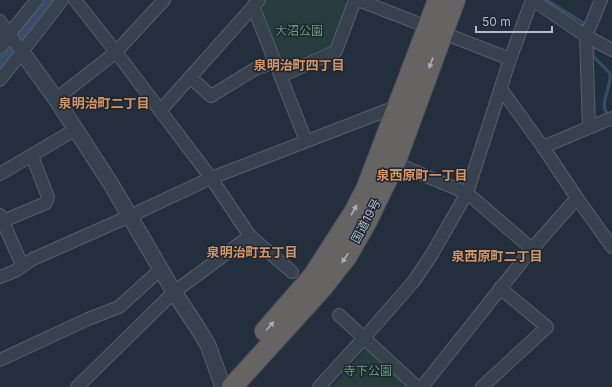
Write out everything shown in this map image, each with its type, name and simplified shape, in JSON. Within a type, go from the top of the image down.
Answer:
[{"type":"highway","name":"国道19号","points":[[223,386],[322,288],[347,256],[367,221],[395,163],[435,30],[438,0]]},
{"type":"highway","name":"国道19号","points":[[223,386],[313,276],[353,214],[367,187],[398,106],[435,30],[454,0]]},
{"type":"street","points":[[0,80],[12,44],[37,0]]},
{"type":"street","points":[[12,44],[62,0]]},
{"type":"street","points":[[75,0],[211,178],[250,236],[292,272]]},
{"type":"street","points":[[56,100],[116,52],[164,0]]},
{"type":"street","points":[[280,76],[336,51],[356,0],[510,59]]},
{"type":"street","points":[[322,386],[414,281],[432,254],[467,193],[510,59],[533,0],[586,36],[612,50]]},
{"type":"street","points":[[589,127],[586,36],[600,0]]},
{"type":"street","points":[[160,111],[256,3]]},
{"type":"street","points":[[256,3],[280,76],[306,141]]},
{"type":"street","points":[[0,21],[12,44],[56,100],[76,129],[130,216],[174,292],[208,345],[223,386]]},
{"type":"street","points":[[190,77],[211,96],[255,69],[275,62]]},
{"type":"street","points":[[501,89],[612,247]]},
{"type":"street","points":[[0,277],[15,271],[33,258],[130,216],[211,178],[398,106]]},
{"type":"street","points":[[543,147],[612,118]]},
{"type":"street","points":[[0,174],[76,129]]},
{"type":"street","points":[[22,265],[1,218],[46,203],[48,197],[32,156]]},
{"type":"street","points":[[395,163],[467,193],[532,249]]},
{"type":"street","points":[[422,387],[500,288],[577,198]]},
{"type":"street","points":[[77,387],[174,292],[250,236]]},
{"type":"street","points":[[0,360],[88,319],[119,307],[161,269]]},
{"type":"street","points":[[482,387],[547,327],[500,288]]},
{"type":"street","points":[[339,315],[416,387]]},
{"type":"green space","name":"大沼公園","points":[[264,0],[342,0],[348,3],[333,49],[283,71],[258,10]]},
{"type":"green space","name":"寺下公園","points":[[365,349],[368,349],[409,387],[332,387]]},
{"type":"waterway","points":[[0,62],[49,0]]},
{"type":"waterway","points":[[547,0],[582,22],[586,28]]},
{"type":"waterway","points":[[593,43],[593,56],[610,74],[604,107],[609,115]]},
{"type":"district","name":"泉明治町四丁目","points":[[299,65]]},
{"type":"district","name":"泉明治町二丁目","points":[[104,103]]},
{"type":"district","name":"泉西原町一丁目","points":[[422,175]]},
{"type":"district","name":"泉明治町五丁目","points":[[252,252]]},
{"type":"district","name":"泉西原町二丁目","points":[[497,256]]}]
